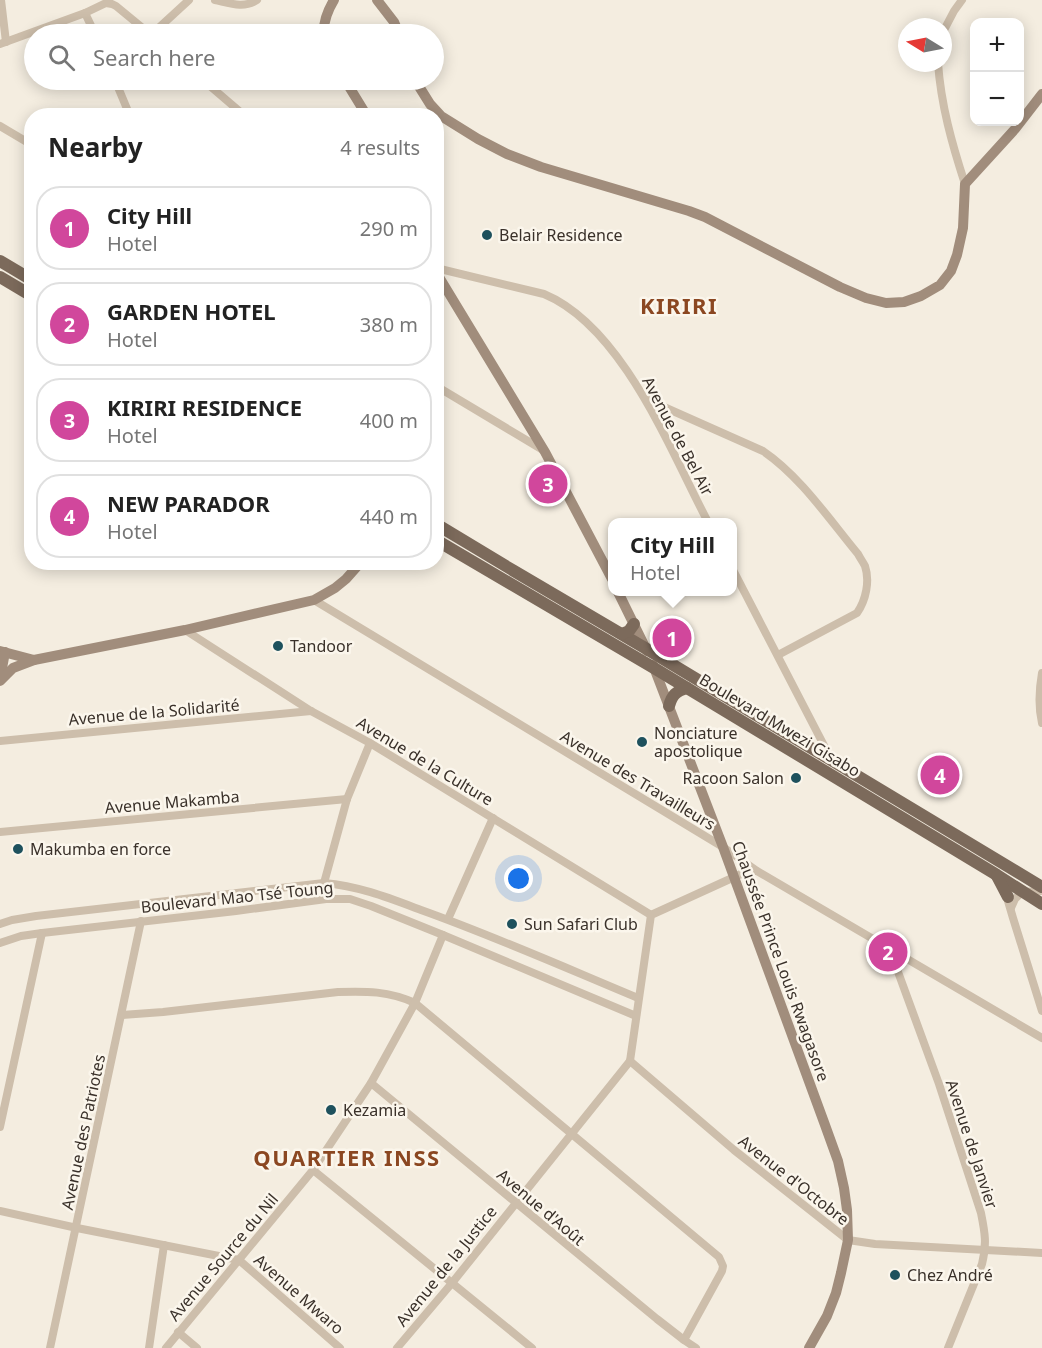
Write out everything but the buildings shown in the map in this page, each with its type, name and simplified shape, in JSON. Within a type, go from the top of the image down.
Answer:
[{"type":"main road","points":[[0,261],[24,275]]},
{"type":"main road","points":[[0,277],[24,291]]},
{"type":"main road","name":"Boulevard Mwezi Gisabo","points":[[444,530],[511,577],[654,668],[997,875],[1014,896],[1042,904]]},
{"type":"main road","name":"Boulevard Mwezi Gisabo","points":[[444,544],[622,634],[1042,887]]},
{"type":"main road","points":[[622,634],[634,624]]},
{"type":"main road","points":[[669,706],[673,696],[687,688]]},
{"type":"street","points":[[1,0],[3,43],[24,35]]},
{"type":"street","points":[[162,24],[189,0]]},
{"type":"street","points":[[215,0],[241,5],[251,4],[257,0]]},
{"type":"street","points":[[325,24],[334,0]]},
{"type":"street","points":[[377,0],[395,24]]},
{"type":"street","points":[[950,18],[962,0]]},
{"type":"street","points":[[55,24],[102,5],[112,4],[138,24]]},
{"type":"street","points":[[85,13],[90,24]]},
{"type":"street","points":[[444,118],[507,154],[541,167],[705,217],[840,287],[866,298],[886,303],[904,302],[921,296],[940,285],[951,271],[963,228],[965,184],[950,133],[939,72]]},
{"type":"street","points":[[119,90],[127,108]]},
{"type":"street","points":[[215,90],[236,108]]},
{"type":"street","points":[[351,90],[362,108]]},
{"type":"street","points":[[421,90],[434,108]]},
{"type":"street","points":[[965,184],[1042,94]]},
{"type":"street","points":[[0,126],[24,140]]},
{"type":"street","name":"Avenue de Bel Air","points":[[444,270],[532,291],[557,300],[600,335],[646,399],[706,518]]},
{"type":"street","points":[[444,285],[545,452],[608,571]]},
{"type":"street","points":[[444,391],[545,452]]},
{"type":"street","points":[[646,399],[763,451],[776,460],[801,484],[858,554],[865,566],[866,592],[863,605],[857,613],[778,655]]},
{"type":"street","points":[[0,680],[13,668],[34,660],[185,630],[314,600],[335,588],[354,570]]},
{"type":"street","points":[[737,577],[831,760],[827,772]]},
{"type":"street","name":"Chaussée Prince Louis Rwagasore","points":[[620,596],[669,706],[838,1161],[844,1188],[848,1240],[836,1293],[827,1316],[809,1348]]},
{"type":"street","name":"Avenue des Travailleurs","points":[[314,600],[723,847],[757,871],[1042,1038]]},
{"type":"street","name":"Avenue de la Culture","points":[[185,630],[311,711],[370,743],[651,915]]},
{"type":"street","points":[[0,680],[2,652],[34,660]]},
{"type":"street","points":[[1042,673],[1039,710],[1042,723]]},
{"type":"street","name":"Avenue de la Solidarité","points":[[0,741],[311,711]]},
{"type":"street","points":[[324,883],[347,799],[370,743]]},
{"type":"street","name":"Avenue Makamba","points":[[0,832],[347,799]]},
{"type":"street","points":[[448,920],[493,818]]},
{"type":"street","points":[[630,1061],[651,915],[749,871],[757,871]]},
{"type":"street","points":[[1026,877],[1014,896],[1042,1011]]},
{"type":"street","name":"Boulevard Mao Tsé Toung","points":[[0,924],[36,916],[324,883],[339,884],[363,890],[448,920],[638,998]]},
{"type":"street","points":[[1014,896],[1042,891]]},
{"type":"street","name":"Boulevard Mao Tsé Toung","points":[[0,943],[21,936],[42,933],[326,899],[350,899],[443,935],[636,1016]]},
{"type":"street","name":"Avenue des Patriotes","points":[[51,1348],[141,921]]},
{"type":"street","points":[[0,1127],[42,933]]},
{"type":"street","name":"Avenue Source du Nil","points":[[166,1348],[313,1170],[371,1083],[415,1003],[443,935]]},
{"type":"street","name":"Avenue de Janvier","points":[[890,950],[939,1084],[981,1213],[985,1235],[986,1249],[982,1264],[948,1348]]},
{"type":"street","points":[[122,1015],[338,992],[386,993],[415,1003],[719,1257],[722,1261],[720,1277],[684,1340]]},
{"type":"street","name":"Avenue d'Octobre","points":[[630,1061],[734,1150],[848,1240],[875,1244],[1042,1253]]},
{"type":"street","name":"Avenue de la Justice","points":[[397,1348],[630,1061]]},
{"type":"street","name":"Avenue d'Août","points":[[371,1083],[696,1348]]},
{"type":"street","points":[[313,1170],[532,1348]]},
{"type":"street","points":[[0,1211],[240,1260]]},
{"type":"street","points":[[149,1348],[164,1245]]},
{"type":"street","name":"Avenue Mwaro","points":[[240,1260],[340,1348]]},
{"type":"street","points":[[178,1332],[197,1348]]},
{"type":"place","name":"Belair Residence","points":[[487,235]]},
{"type":"place","name":"KIRIRI RESIDENCE","points":[[548,484]]},
{"type":"place","name":"City Hill","points":[[672,638]]},
{"type":"place","name":"Tandoor","points":[[278,646]]},
{"type":"place","name":"Nonciature apostolique","points":[[642,742]]},
{"type":"place","name":"NEW PARADOR","points":[[940,775]]},
{"type":"place","name":"Racoon Salon","points":[[796,778]]},
{"type":"place","name":"Makumba en force","points":[[18,849]]},
{"type":"place","name":"Sun Safari Club","points":[[512,924]]},
{"type":"place","name":"GARDEN HOTEL","points":[[888,952]]},
{"type":"place","name":"Kezamia","points":[[331,1110]]},
{"type":"place","name":"Chez André","points":[[895,1275]]},
{"type":"district","name":"KIRIRI","points":[[679,305]]},
{"type":"district","name":"QUARTIER INSS","points":[[347,1157]]}]
